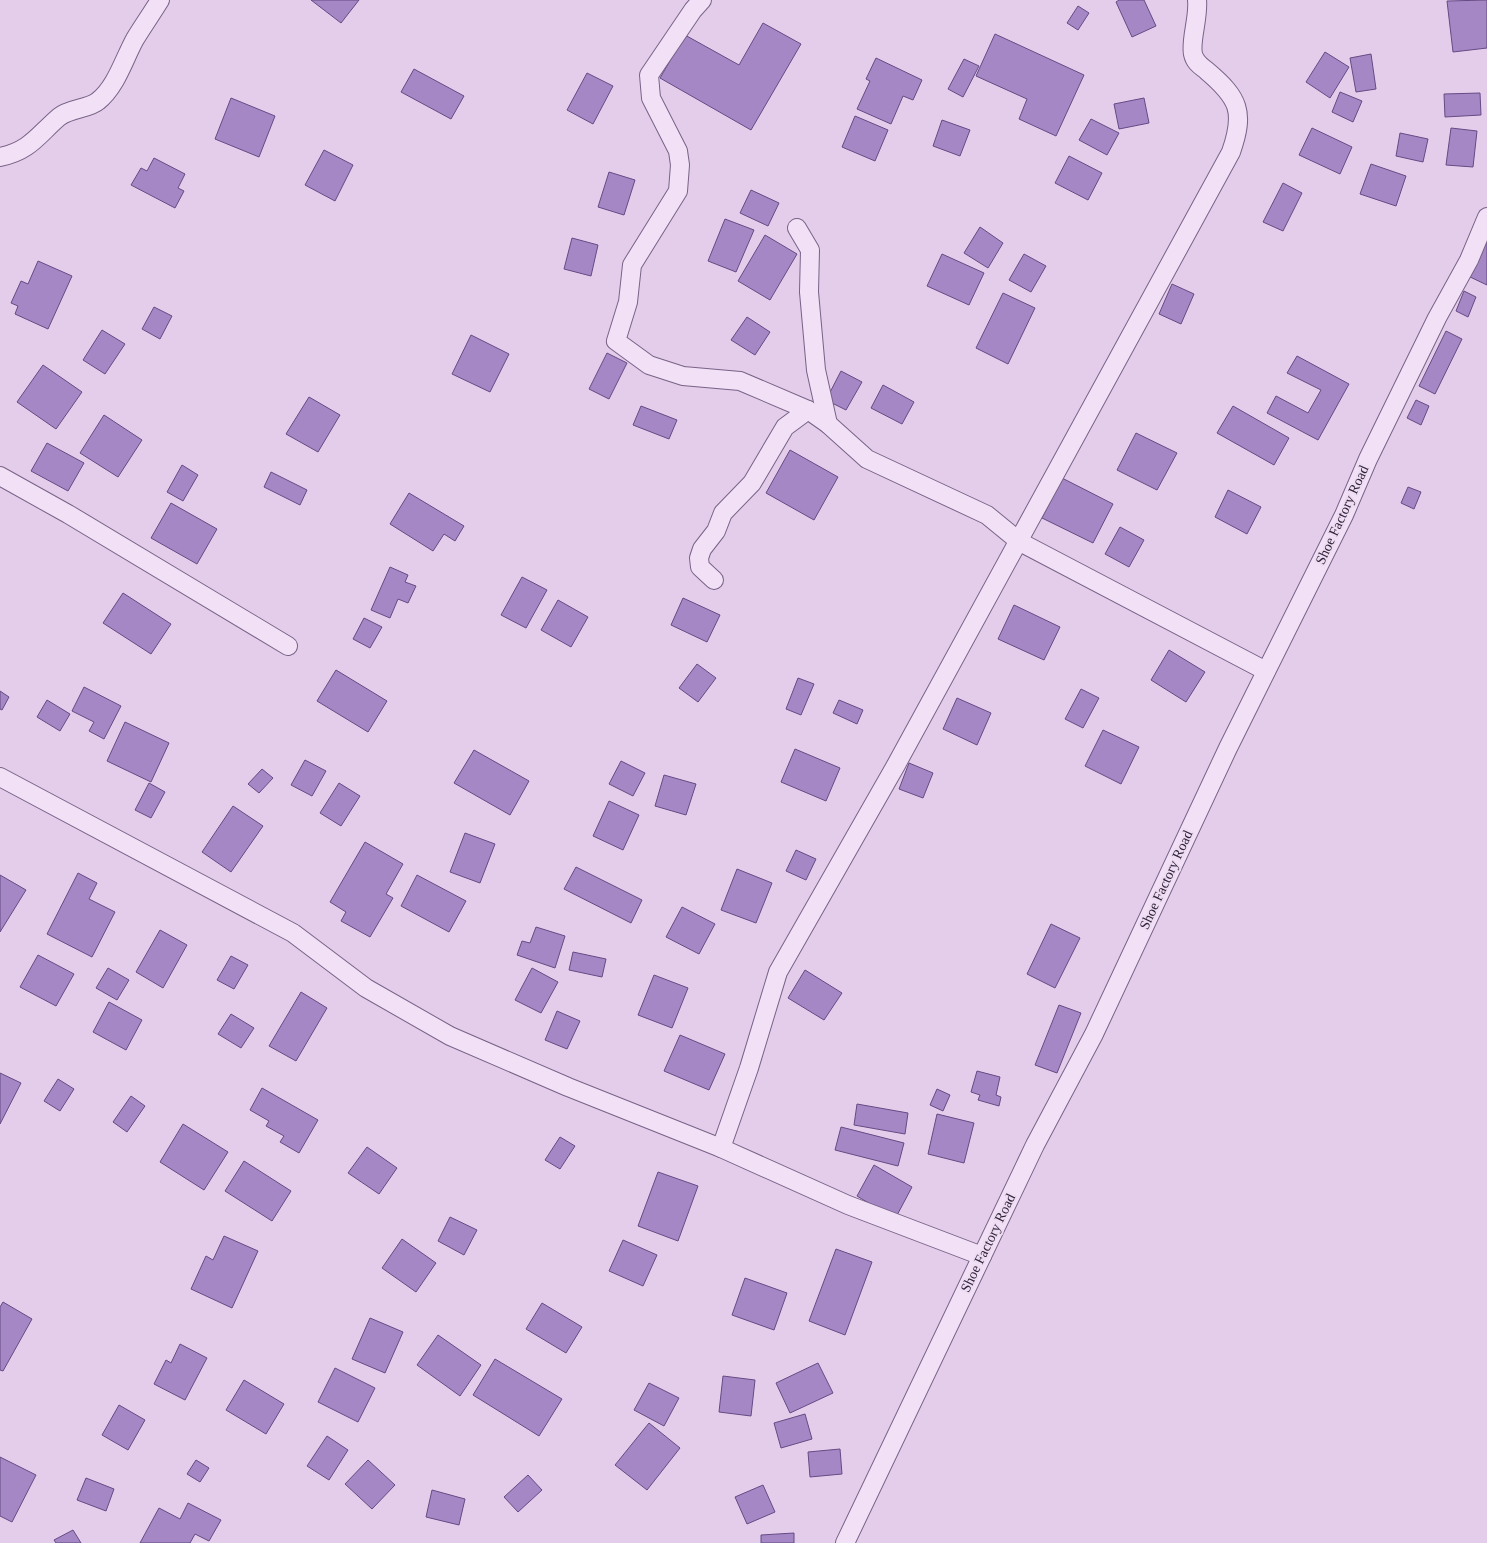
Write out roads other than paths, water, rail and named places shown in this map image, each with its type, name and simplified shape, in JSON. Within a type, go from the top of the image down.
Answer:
[{"type":"street","points":[[0,157],[15,154],[41,136],[60,116],[79,107],[96,104],[109,92],[134,41],[160,0]]},
{"type":"street","points":[[702,0],[693,10],[650,75],[651,98],[678,151],[680,165],[678,191],[632,265],[628,302],[616,341],[649,365],[683,376],[740,382],[808,410],[828,424],[867,458],[987,514],[1020,542],[1266,671]]},
{"type":"street","points":[[722,1148],[778,972],[1020,542],[1231,152],[1238,133],[1240,112],[1230,93],[1196,62],[1192,52],[1199,11],[1198,0]]},
{"type":"street","name":"Shoe Factory Road","points":[[845,1543],[1035,1145],[1094,1034],[1266,671],[1344,516],[1437,318],[1470,260],[1487,216]]},
{"type":"street","points":[[797,228],[810,250],[810,292],[816,370],[828,424]]},
{"type":"street","points":[[714,580],[700,566],[699,558],[702,549],[716,531],[723,513],[752,483],[785,427],[808,410]]},
{"type":"street","points":[[0,476],[77,519],[288,646]]},
{"type":"street","points":[[0,777],[293,933],[366,988],[450,1036],[568,1087],[722,1148],[848,1205],[982,1256]]}]
